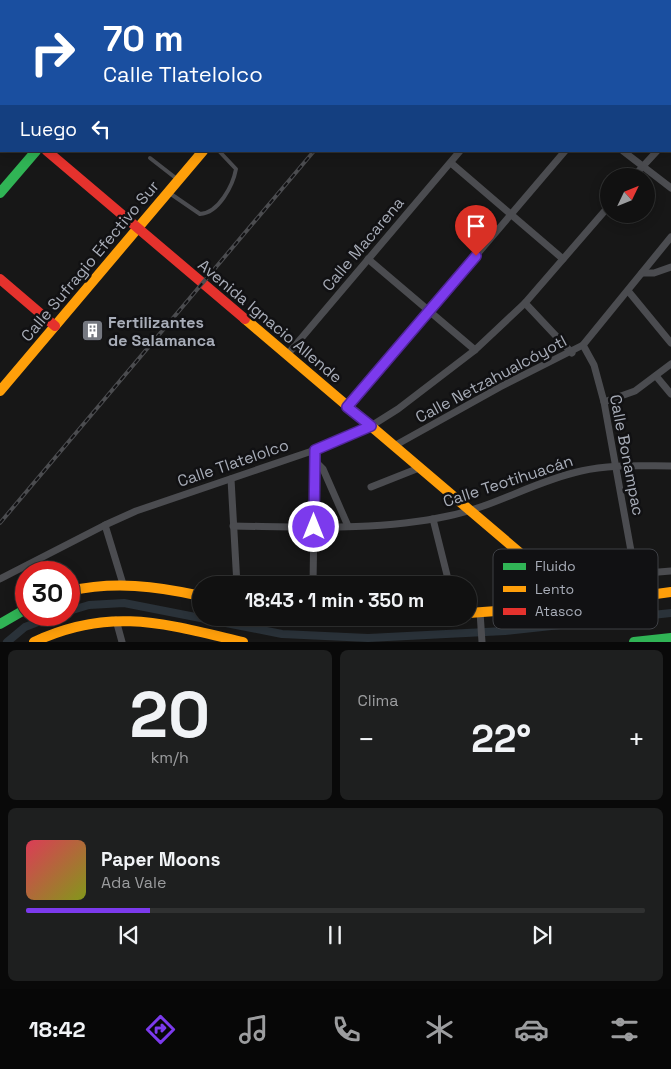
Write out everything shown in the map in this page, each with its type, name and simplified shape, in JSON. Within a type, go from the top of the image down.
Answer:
[{"type":"street","points":[[0,194],[35,152]]},
{"type":"street","name":"Avenida Ignacio Allende","points":[[47,152],[515,549]]},
{"type":"street","name":"Calle Sufragio Efectivo Sur","points":[[0,391],[202,152]]},
{"type":"street","name":"Calle Macarena","points":[[287,355],[459,152]]},
{"type":"street","points":[[347,407],[431,311],[564,152]]},
{"type":"street","points":[[624,152],[671,188]]},
{"type":"street","points":[[642,167],[656,152]]},
{"type":"street","points":[[451,163],[563,259]]},
{"type":"street","name":"Calle Tlatelolco","points":[[0,579],[105,525],[145,508],[315,450],[371,426],[475,350],[525,304],[600,216]]},
{"type":"street","name":"Calle Netzahualcóyotl","points":[[394,446],[500,387],[584,346],[671,237]]},
{"type":"street","points":[[368,259],[475,350]]},
{"type":"street","points":[[642,273],[654,273],[671,267]]},
{"type":"street","points":[[0,279],[55,326]]},
{"type":"street","points":[[629,292],[671,343]]},
{"type":"street","points":[[525,304],[572,353]]},
{"type":"street","name":"Calle Bonampac","points":[[584,346],[594,365],[604,402],[630,549]]},
{"type":"street","points":[[604,402],[636,391],[671,364]]},
{"type":"street","points":[[656,376],[671,394]]},
{"type":"street","points":[[313,576],[315,450]]},
{"type":"street","points":[[315,461],[325,474],[348,526]]},
{"type":"street","name":"Calle Teotihuacán","points":[[234,526],[348,526],[433,520],[470,511],[569,474],[614,466],[671,466]]},
{"type":"street","points":[[371,487],[419,468]]},
{"type":"street","points":[[231,479],[237,576]]},
{"type":"street","points":[[433,520],[447,575]]},
{"type":"street","points":[[105,525],[123,584]]},
{"type":"street","points":[[658,572],[671,571]]},
{"type":"street","points":[[80,589],[123,584],[157,587],[192,594]]},
{"type":"street","points":[[658,594],[671,592]]},
{"type":"street","points":[[477,615],[493,614]]},
{"type":"street","points":[[0,624],[15,615]]},
{"type":"street","points":[[480,616],[482,642]]},
{"type":"street","points":[[38,640],[79,624],[116,620],[149,621],[243,642]]},
{"type":"street","points":[[116,620],[122,642]]},
{"type":"street","points":[[634,642],[671,638]]},
{"type":"lane","points":[[168,192],[200,214],[211,211],[228,191],[234,180],[236,169],[232,162],[220,152]]},
{"type":"lane","points":[[150,158],[179,180]]},
{"type":"waterway","points":[[80,608],[89,605],[124,603],[282,634],[368,638],[523,629]]},
{"type":"waterway","points":[[658,614],[671,613]]},
{"type":"waterway","points":[[7,642],[28,626]]},
{"type":"railway","points":[[0,523],[313,152]]},
{"type":"traffic: fast","points":[[0,193],[35,152]]},
{"type":"traffic: fast","points":[[0,624],[15,615]]},
{"type":"traffic: fast","points":[[634,642],[671,638]]},
{"type":"traffic: slow","points":[[0,391],[202,152]]},
{"type":"traffic: slow","points":[[245,319],[515,549]]},
{"type":"traffic: slow","points":[[80,589],[102,586],[135,586],[192,594]]},
{"type":"traffic: slow","points":[[658,594],[671,592]]},
{"type":"traffic: slow","points":[[477,612],[493,611]]},
{"type":"traffic: slow","points":[[34,642],[62,631],[88,624],[113,621],[138,622],[189,629],[243,642]]},
{"type":"traffic: jam","points":[[48,152],[245,319]]},
{"type":"traffic: jam","points":[[0,279],[55,326]]},
{"type":"place","name":"Fertilizantes de Salamanca","points":[[92,331]]},
{"type":"route","points":[[314,527],[315,450],[371,426],[347,407],[431,311],[476,256]]}]
